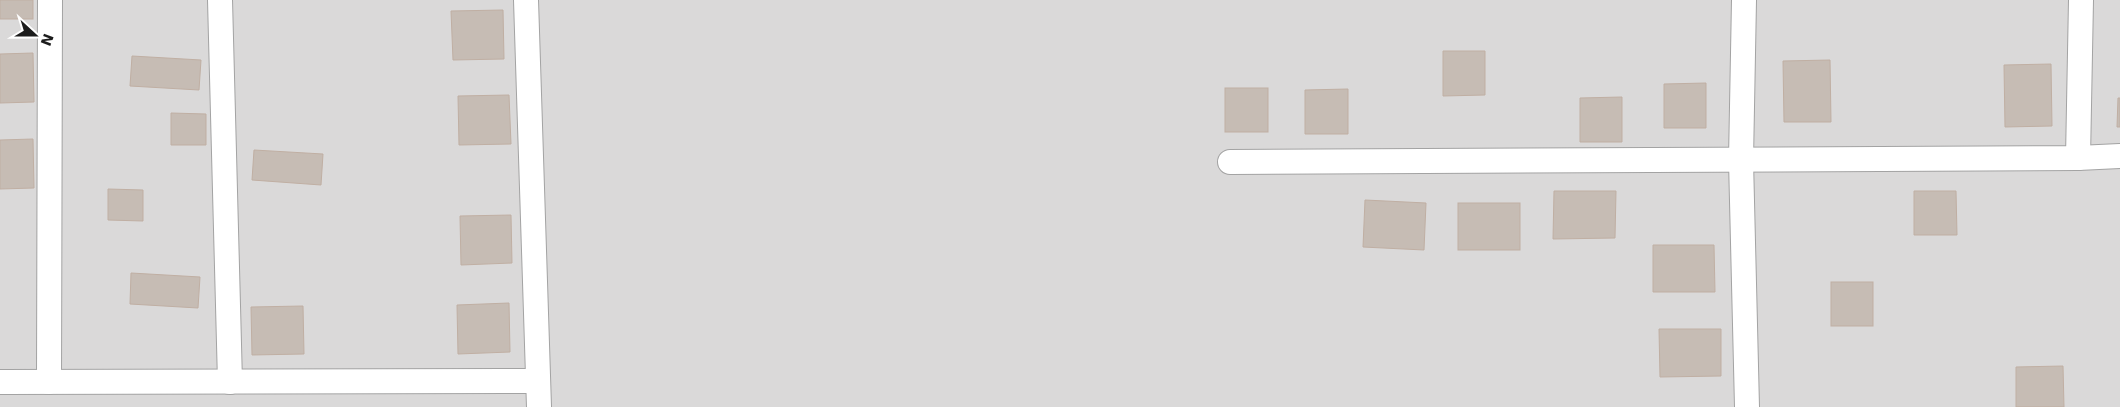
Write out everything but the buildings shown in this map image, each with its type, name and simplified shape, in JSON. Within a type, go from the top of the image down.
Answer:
[{"type":"street","points":[[49,382],[50,0]]},
{"type":"street","points":[[220,0],[230,382]]},
{"type":"street","points":[[526,0],[539,407]]},
{"type":"street","points":[[1744,0],[1741,160],[1747,407]]},
{"type":"street","points":[[2078,158],[2081,0]]},
{"type":"street","points":[[1230,162],[2078,158],[2120,156]]},
{"type":"street","points":[[0,382],[538,381]]},
{"type":"shaded area","points":[[0,0],[2120,0],[2120,407],[0,407]]}]
